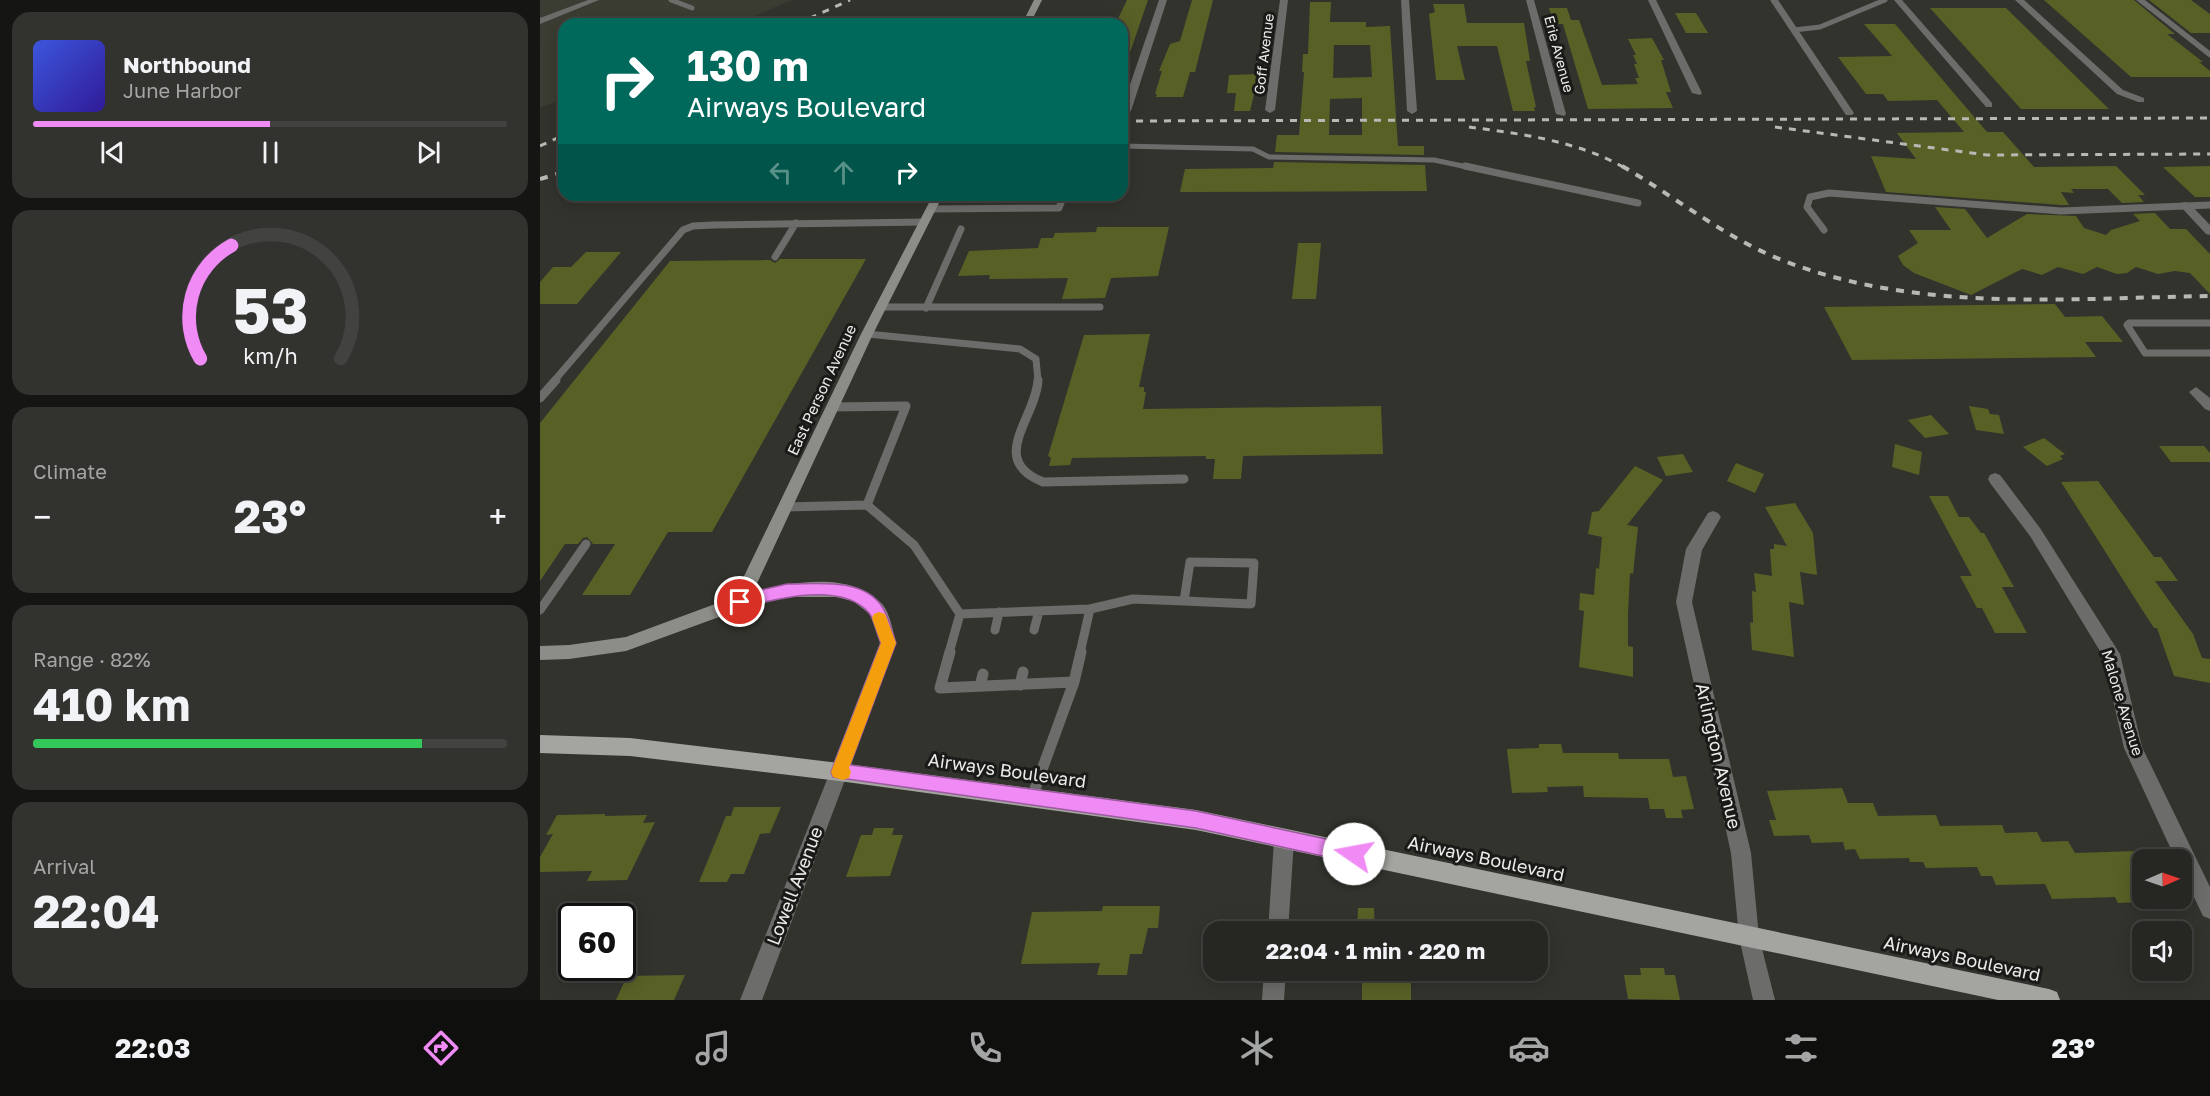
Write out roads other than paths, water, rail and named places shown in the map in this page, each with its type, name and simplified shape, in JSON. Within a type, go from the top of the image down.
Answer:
[{"type":"main road","points":[[1029,18],[1038,0]]},
{"type":"main road","name":"East Person Avenue","points":[[740,602],[867,333],[935,201]]},
{"type":"main road","points":[[540,653],[569,652],[626,644],[740,602],[787,590],[836,590],[858,595],[876,610],[888,643],[839,772]]},
{"type":"main road","name":"Airways Boulevard","points":[[540,744],[630,747],[839,772],[1196,820],[2049,1000]]},
{"type":"street","points":[[540,21],[595,0]]},
{"type":"street","points":[[1128,105],[1163,0]]},
{"type":"street","name":"Goff Avenue","points":[[1270,110],[1284,0]]},
{"type":"street","points":[[1405,0],[1412,111]]},
{"type":"street","name":"Erie Avenue","points":[[1530,0],[1561,114]]},
{"type":"street","points":[[1652,0],[1697,93]]},
{"type":"street","points":[[1774,0],[1849,113]]},
{"type":"street","points":[[1898,0],[1989,105]]},
{"type":"street","points":[[2019,0],[2120,92],[2141,100]]},
{"type":"street","points":[[2140,0],[2210,54]]},
{"type":"street","points":[[2185,205],[2210,232]]},
{"type":"street","points":[[2196,392],[2210,406]]},
{"type":"street","name":"Malone Avenue","points":[[1995,479],[2035,532],[2111,654],[2133,748],[2210,909]]},
{"type":"street","name":"Arlington Avenue","points":[[1713,517],[1694,549],[1683,602],[1741,853],[1749,937],[1764,1000]]},
{"type":"street","name":"Lowell Avenue","points":[[751,1000],[839,772]]},
{"type":"street","points":[[1279,921],[1284,840]]},
{"type":"street","points":[[1273,1000],[1274,981]]},
{"type":"lane","points":[[671,0],[692,8]]},
{"type":"lane","points":[[1794,30],[1820,27],[1885,0]]},
{"type":"lane","points":[[1128,146],[1253,148],[1269,157],[1434,160],[1638,203]]},
{"type":"lane","points":[[1824,230],[1807,207],[1810,197],[1829,193],[2061,211],[2185,205],[2210,206]]},
{"type":"lane","points":[[931,209],[1059,208],[1062,201]]},
{"type":"lane","points":[[540,398],[683,230],[693,226],[714,225],[924,222]]},
{"type":"lane","points":[[775,257],[796,223]]},
{"type":"lane","points":[[926,308],[961,229]]},
{"type":"lane","points":[[880,307],[1100,307]]},
{"type":"lane","points":[[2210,323],[2129,323],[2127,325],[2145,353],[2210,353]]},
{"type":"lane","points":[[867,333],[1020,348],[1036,359],[1038,383],[1016,446],[1018,466],[1028,476],[1044,482],[1184,480]]},
{"type":"lane","points":[[832,407],[906,406],[867,505]]},
{"type":"lane","points":[[785,507],[867,505],[914,545],[960,614],[940,688],[1074,682]]},
{"type":"lane","points":[[540,610],[586,544]]},
{"type":"lane","points":[[960,614],[1089,609],[1133,599],[1184,602],[1251,604],[1254,563],[1190,562],[1184,602]]},
{"type":"lane","points":[[1032,797],[1074,682],[1089,609]]},
{"type":"lane","points":[[1034,630],[1039,611]]},
{"type":"lane","points":[[995,630],[999,612]]},
{"type":"lane","points":[[1020,685],[1023,672]]},
{"type":"lane","points":[[980,686],[983,674]]},
{"type":"railway","points":[[810,18],[850,0]]},
{"type":"railway","points":[[1128,121],[2210,118]]},
{"type":"railway","points":[[1469,127],[1569,145],[1625,168]]},
{"type":"railway","points":[[1775,127],[1987,155],[2210,154]]},
{"type":"railway","points":[[540,146],[558,138]]},
{"type":"railway","points":[[1622,166],[1703,218],[1765,253],[1838,278],[1890,289],[1943,296],[1996,299],[2210,296]]},
{"type":"railway","points":[[540,179],[558,174]]}]
